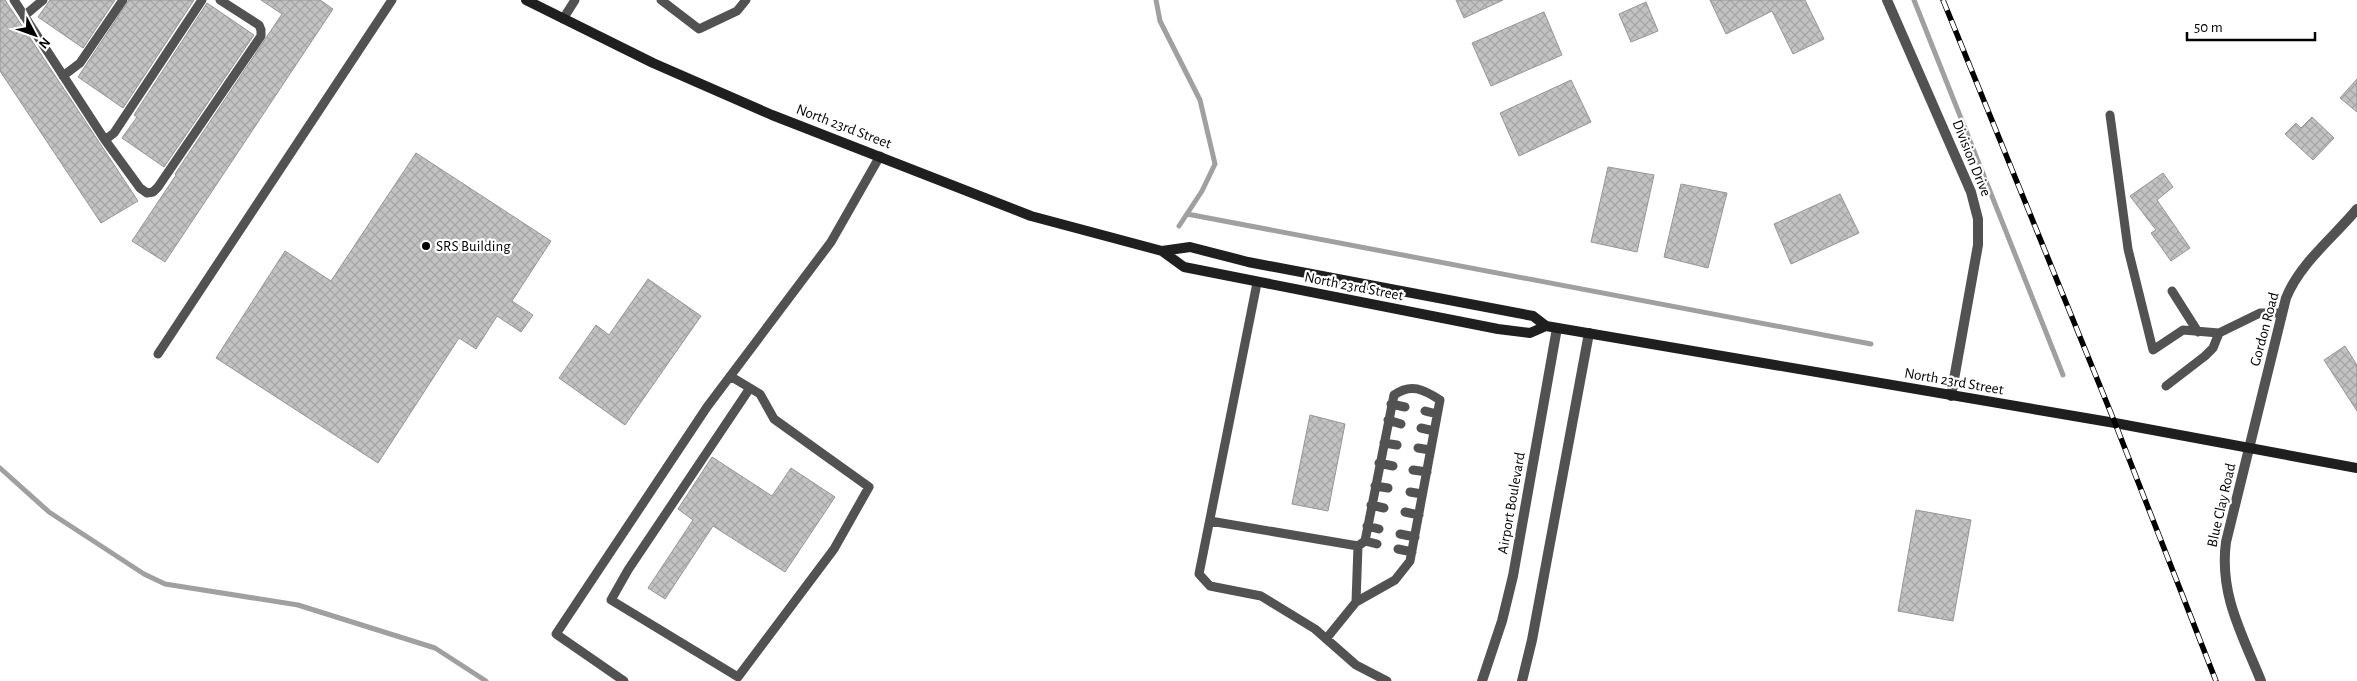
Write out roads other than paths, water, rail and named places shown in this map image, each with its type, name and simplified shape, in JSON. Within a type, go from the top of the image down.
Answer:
[{"type":"main road","name":"North 23rd Street","points":[[526,0],[653,63],[763,111],[1031,216],[1162,251],[1184,267],[1257,283],[1498,329],[1530,333],[1546,326]]},
{"type":"main road","name":"North 23rd Street","points":[[1162,251],[1190,247],[1267,266],[1533,316],[1546,326],[2115,423],[2357,468]]},
{"type":"street","name":"Division Drive","points":[[1887,0],[1971,192],[1978,219],[1978,245],[1951,396]]},
{"type":"street","name":"Gordon Road","points":[[2249,449],[2286,298],[2294,281],[2357,209]]},
{"type":"street","name":"Airport Boulevard","points":[[1482,681],[1502,621],[1513,576],[1557,328]]},
{"type":"street","points":[[1522,681],[1534,631],[1589,333]]},
{"type":"street","name":"Blue Clay Road","points":[[2249,449],[2226,542],[2224,575],[2235,618],[2260,681]]},
{"type":"lane","points":[[14,0],[105,140],[140,188],[147,193],[152,192],[158,186],[261,36],[261,30],[258,25],[220,0]]},
{"type":"lane","points":[[24,16],[43,0]]},
{"type":"lane","points":[[63,76],[80,64],[123,0]]},
{"type":"lane","points":[[105,140],[114,133],[202,0]]},
{"type":"lane","points":[[158,354],[392,0]]},
{"type":"lane","points":[[563,19],[575,0]]},
{"type":"lane","points":[[661,0],[699,29],[737,11],[746,0]]},
{"type":"lane","points":[[2110,115],[2128,249],[2153,350],[2183,330],[2219,333],[2260,313],[2282,313]]},
{"type":"lane","points":[[624,681],[556,634],[702,415],[831,242],[880,156]]},
{"type":"lane","points":[[1257,283],[1199,574],[1210,586],[1261,596],[1315,628],[1356,665],[1387,681]]},
{"type":"lane","points":[[2172,291],[2198,332]]},
{"type":"lane","points":[[2166,386],[2214,348],[2219,333]]},
{"type":"lane","points":[[730,376],[750,388],[760,394],[774,418],[869,487],[834,550],[738,677],[612,600],[628,570],[750,388]]},
{"type":"lane","points":[[1326,639],[1356,602],[1395,580],[1410,561],[1440,400],[1425,390],[1404,388],[1394,395],[1391,404],[1362,544],[1356,602]]},
{"type":"lane","points":[[1391,404],[1404,407]]},
{"type":"lane","points":[[1425,411],[1437,414]]},
{"type":"lane","points":[[1388,420],[1401,424]]},
{"type":"lane","points":[[1421,428],[1434,431]]},
{"type":"lane","points":[[1384,443],[1397,445]]},
{"type":"lane","points":[[1418,448],[1430,450]]},
{"type":"lane","points":[[1380,463],[1393,466]]},
{"type":"lane","points":[[1413,470],[1426,472]]},
{"type":"lane","points":[[1375,486],[1388,488]]},
{"type":"lane","points":[[1410,492],[1422,494]]},
{"type":"lane","points":[[1371,505],[1384,508]]},
{"type":"lane","points":[[1405,512],[1419,515]]},
{"type":"lane","points":[[1210,521],[1362,544],[1377,544]]},
{"type":"lane","points":[[1367,526],[1380,529]]},
{"type":"lane","points":[[1400,534],[1415,537]]},
{"type":"lane","points":[[1398,549],[1412,552]]},
{"type":"waterway","points":[[1156,0],[1160,21],[1200,100],[1215,164],[1202,191],[1179,226]]},
{"type":"waterway","points":[[1914,0],[2063,375]]},
{"type":"waterway","points":[[1187,214],[1871,344]]},
{"type":"waterway","points":[[0,468],[49,512],[144,574],[165,584],[298,605],[435,648],[486,681]]},
{"type":"railway","points":[[1943,0],[2115,423],[2216,681]]},
{"type":"place","name":"SRS Building","points":[[426,246]]}]
